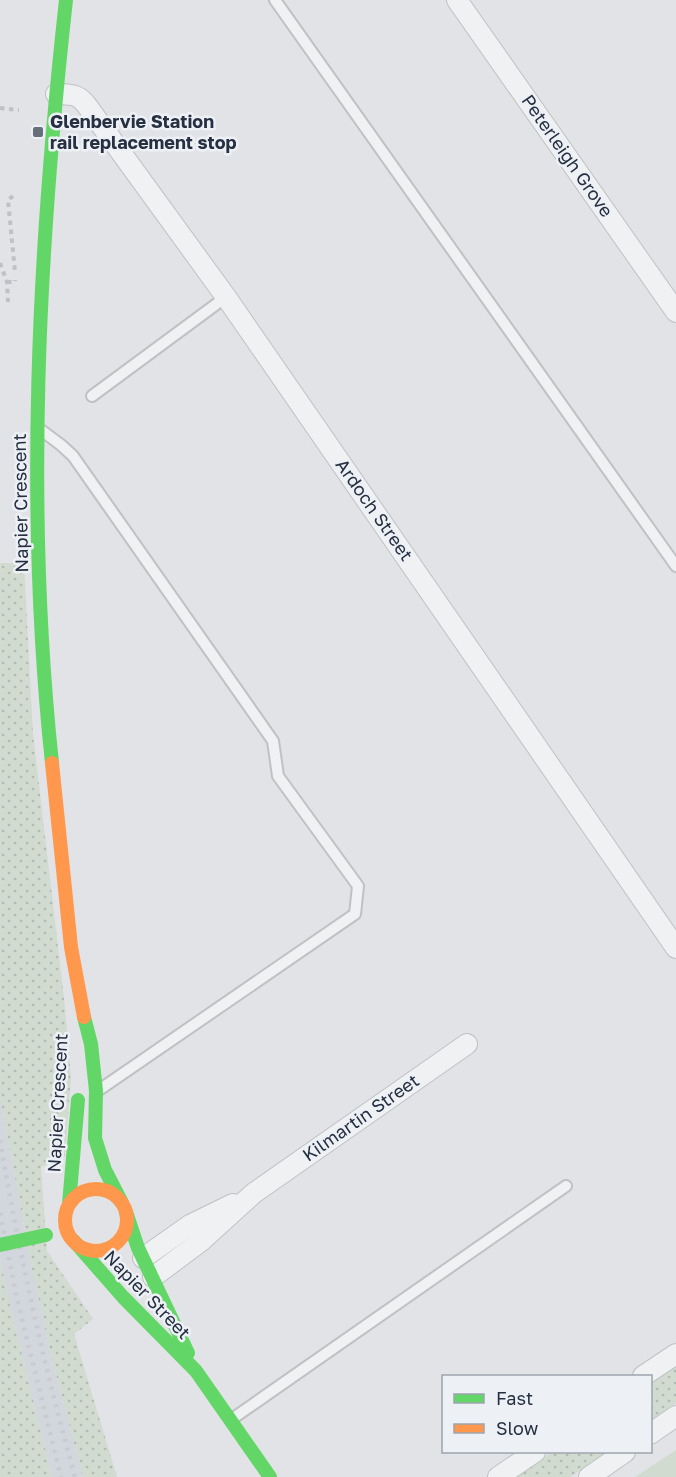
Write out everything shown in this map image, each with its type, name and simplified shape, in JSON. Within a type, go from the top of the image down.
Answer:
[{"type":"street","name":"Napier Crescent","points":[[66,0],[56,94],[40,301],[37,427],[38,550],[46,710],[70,935],[81,1005],[91,1044],[96,1091],[97,1146],[105,1170],[124,1207]]},
{"type":"street","name":"Peterleigh Grove","points":[[457,0],[676,312]]},
{"type":"street","name":"Ardoch Street","points":[[56,94],[78,96],[82,99],[226,297],[676,948]]},
{"type":"street","name":"Napier Crescent","points":[[79,1057],[81,1005]]},
{"type":"street","name":"Kilmartin Street","points":[[137,1280],[190,1225],[254,1193],[467,1044]]},
{"type":"street","name":"Napier Crescent","points":[[73,1240],[65,1224],[78,1090]]},
{"type":"street","points":[[0,1245],[46,1235],[57,1235],[73,1240],[86,1249],[108,1248],[119,1239],[126,1226],[124,1207],[112,1194],[99,1189],[85,1191],[74,1198],[68,1206],[49,1217]]},
{"type":"street","name":"Napier Street","points":[[124,1207],[137,1280],[196,1371],[270,1477]]},
{"type":"street","name":"Napier Street","points":[[73,1240],[137,1280],[196,1371]]},
{"type":"street","points":[[646,1375],[676,1354]]},
{"type":"street","points":[[652,1433],[676,1416]]},
{"type":"street","points":[[498,1477],[534,1453]]},
{"type":"street","points":[[589,1477],[624,1453]]},
{"type":"lane","points":[[274,0],[676,566]]},
{"type":"lane","points":[[92,396],[226,297]]},
{"type":"lane","points":[[37,427],[73,456],[273,741],[278,776],[358,886],[355,914],[96,1091]]},
{"type":"lane","points":[[230,1420],[566,1186]]},
{"type":"path","points":[[0,108],[19,110]]},
{"type":"path","points":[[7,282],[15,282],[8,200],[14,196]]},
{"type":"path","points":[[0,263],[7,282],[8,302]]},
{"type":"shaded area","points":[[0,563],[24,565],[33,734],[71,1077],[65,1157],[41,1167],[47,1251],[93,1319],[74,1334],[117,1477],[83,1477],[50,1351],[31,1264],[0,1096]]},
{"type":"shaded area","points":[[0,1096],[31,1264],[50,1351],[83,1477],[52,1477],[6,1289],[0,1257]]},
{"type":"shaded area","points":[[0,1257],[6,1289],[52,1477],[0,1477]]},
{"type":"shaded area","points":[[676,1364],[676,1403],[652,1420],[652,1381]]},
{"type":"shaded area","points":[[676,1450],[676,1477],[635,1477]]},
{"type":"shaded area","points":[[551,1453],[606,1453],[570,1477],[516,1477]]},
{"type":"railway","points":[[0,1140],[33,1309],[75,1477]]},
{"type":"railway","points":[[0,1213],[17,1299],[61,1477]]},
{"type":"traffic: fast","points":[[52,763],[39,572],[38,381],[48,190],[66,0]]},
{"type":"traffic: fast","points":[[84,1017],[91,1044],[96,1091],[95,1138],[105,1170],[122,1203]]},
{"type":"traffic: fast","points":[[69,1204],[78,1100]]},
{"type":"traffic: fast","points":[[126,1212],[138,1248],[188,1353]]},
{"type":"traffic: fast","points":[[0,1245],[46,1235]]},
{"type":"traffic: fast","points":[[74,1241],[123,1297],[196,1371],[270,1477]]},
{"type":"traffic: slow","points":[[52,763],[71,947],[84,1017]]},
{"type":"traffic: slow","points":[[96,1189],[118,1198],[127,1220],[118,1242],[96,1251],[74,1242],[65,1220],[74,1198],[96,1189]]},
{"type":"place","name":"Glenbervie Station rail replacement stop","points":[[38,132]]}]
